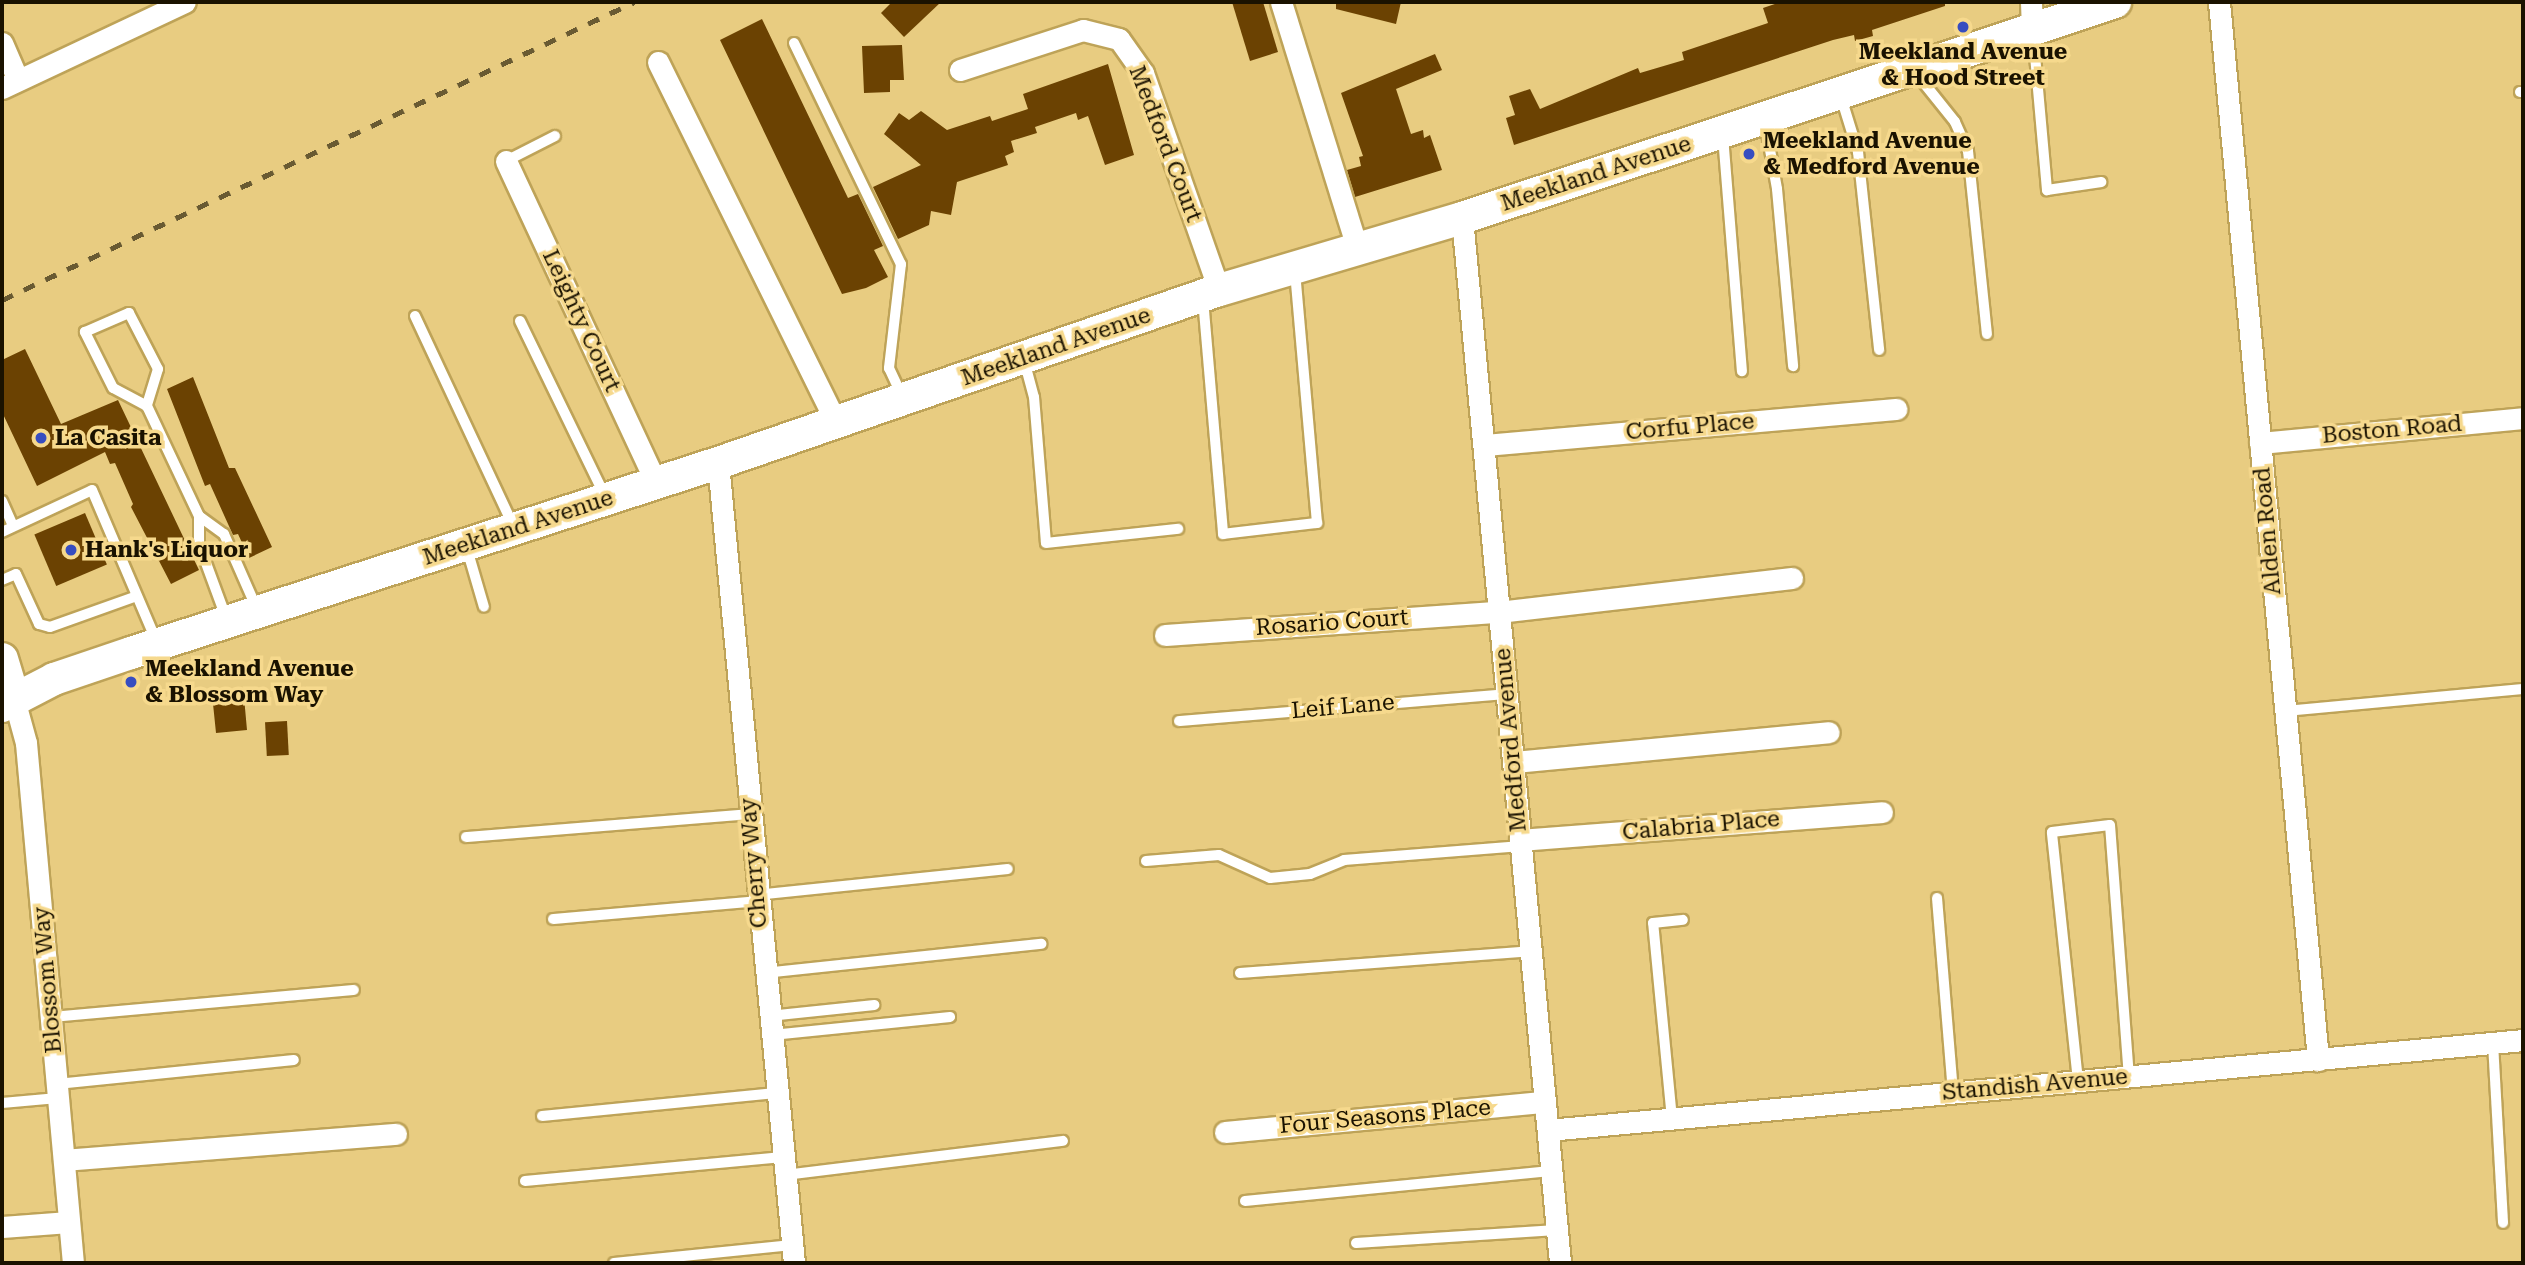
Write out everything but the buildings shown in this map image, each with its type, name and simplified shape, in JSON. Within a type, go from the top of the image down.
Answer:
[{"type":"main road","name":"Meekland Avenue","points":[[8,702],[54,679],[467,546],[655,481],[718,463],[1210,293],[1462,218],[1913,70],[2032,14],[2115,2]]},
{"type":"main road","points":[[2,659],[8,702]]},
{"type":"street","points":[[2,43],[10,84],[185,2]]},
{"type":"street","points":[[1281,2],[1358,250]]},
{"type":"street","name":"Alden Road","points":[[2219,2],[2318,1060]]},
{"type":"street","name":"Medford Court","points":[[960,70],[1083,30],[1119,39],[1143,73],[1210,293]]},
{"type":"street","points":[[658,62],[836,422]]},
{"type":"street","name":"Leighty Court","points":[[506,161],[655,481]]},
{"type":"street","name":"Medford Avenue","points":[[1462,218],[1560,1263]]},
{"type":"street","name":"Corfu Place","points":[[1484,445],[1896,409]]},
{"type":"street","name":"Boston Road","points":[[2260,443],[2523,418]]},
{"type":"street","name":"Cherry Way","points":[[718,463],[764,973],[793,1254]]},
{"type":"street","name":"Rosario Court","points":[[1165,635],[1499,611],[1792,578]]},
{"type":"street","name":"Blossom Way","points":[[8,702],[25,735],[73,1263]]},
{"type":"street","points":[[1514,762],[1829,732]]},
{"type":"street","name":"Calabria Place","points":[[1521,843],[1882,811]]},
{"type":"street","name":"Standish Avenue","points":[[1548,1130],[2523,1040]]},
{"type":"street","name":"Four Seasons Place","points":[[1225,1132],[1545,1102]]},
{"type":"street","points":[[64,1160],[396,1134]]},
{"type":"street","points":[[2,1227],[69,1222]]},
{"type":"lane","points":[[2032,14],[2047,190],[2101,182]]},
{"type":"lane","points":[[794,43],[901,264],[889,368],[904,399]]},
{"type":"lane","points":[[1913,70],[1955,122],[1968,151],[1987,334]]},
{"type":"lane","points":[[1840,94],[1858,152],[1879,350]]},
{"type":"lane","points":[[1765,119],[1777,189],[1793,366]]},
{"type":"lane","points":[[1723,133],[1742,371]]},
{"type":"lane","points":[[506,161],[555,136]]},
{"type":"lane","points":[[1210,293],[1223,534],[1317,523],[1295,268]]},
{"type":"lane","points":[[147,406],[158,369],[129,313],[86,332],[113,388],[147,406],[199,516],[199,544],[227,622]]},
{"type":"lane","points":[[415,316],[515,530]]},
{"type":"lane","points":[[520,321],[607,499]]},
{"type":"lane","points":[[1024,357],[1034,397],[1046,543],[1178,529]]},
{"type":"lane","points":[[2,532],[92,490],[158,644]]},
{"type":"lane","points":[[2,501],[13,526]]},
{"type":"lane","points":[[199,516],[225,534],[257,612]]},
{"type":"lane","points":[[467,546],[484,607]]},
{"type":"lane","points":[[2,580],[16,574],[39,624],[50,627],[137,596]]},
{"type":"lane","points":[[2285,711],[2523,689]]},
{"type":"lane","name":"Leif Lane","points":[[1179,721],[1507,694]]},
{"type":"lane","points":[[466,836],[749,814]]},
{"type":"lane","points":[[2078,1081],[2052,832],[2110,825],[2129,1077]]},
{"type":"lane","points":[[1146,861],[1219,855],[1270,878],[1310,874],[1344,860],[1521,843]]},
{"type":"lane","points":[[553,919],[1008,869]]},
{"type":"lane","points":[[1937,898],[1953,1092]]},
{"type":"lane","points":[[1671,1119],[1653,923],[1683,920]]},
{"type":"lane","points":[[764,973],[1041,944]]},
{"type":"lane","points":[[1240,973],[1530,951]]},
{"type":"lane","points":[[51,1017],[354,990]]},
{"type":"lane","points":[[769,1025],[874,1005]]},
{"type":"lane","points":[[769,1025],[950,1017]]},
{"type":"lane","points":[[2493,1043],[2503,1223]]},
{"type":"lane","points":[[2,1103],[58,1091],[293,1060]]},
{"type":"lane","points":[[542,1116],[776,1093]]},
{"type":"lane","points":[[525,1181],[784,1166],[1063,1142]]},
{"type":"lane","points":[[1245,1201],[1552,1171]]},
{"type":"lane","points":[[1356,1243],[1557,1230]]},
{"type":"lane","points":[[614,1263],[793,1254]]},
{"type":"railway","points":[[2,300],[634,2]]},
{"type":"place","name":"Meekland Avenue & Hood Street","points":[[1963,27]]},
{"type":"place","name":"Meekland Avenue & Medford Avenue","points":[[1749,154]]},
{"type":"place","name":"La Casita","points":[[41,438]]},
{"type":"place","name":"Hank's Liquor","points":[[71,550]]},
{"type":"place","name":"Meekland Avenue & Blossom Way","points":[[131,682]]}]
